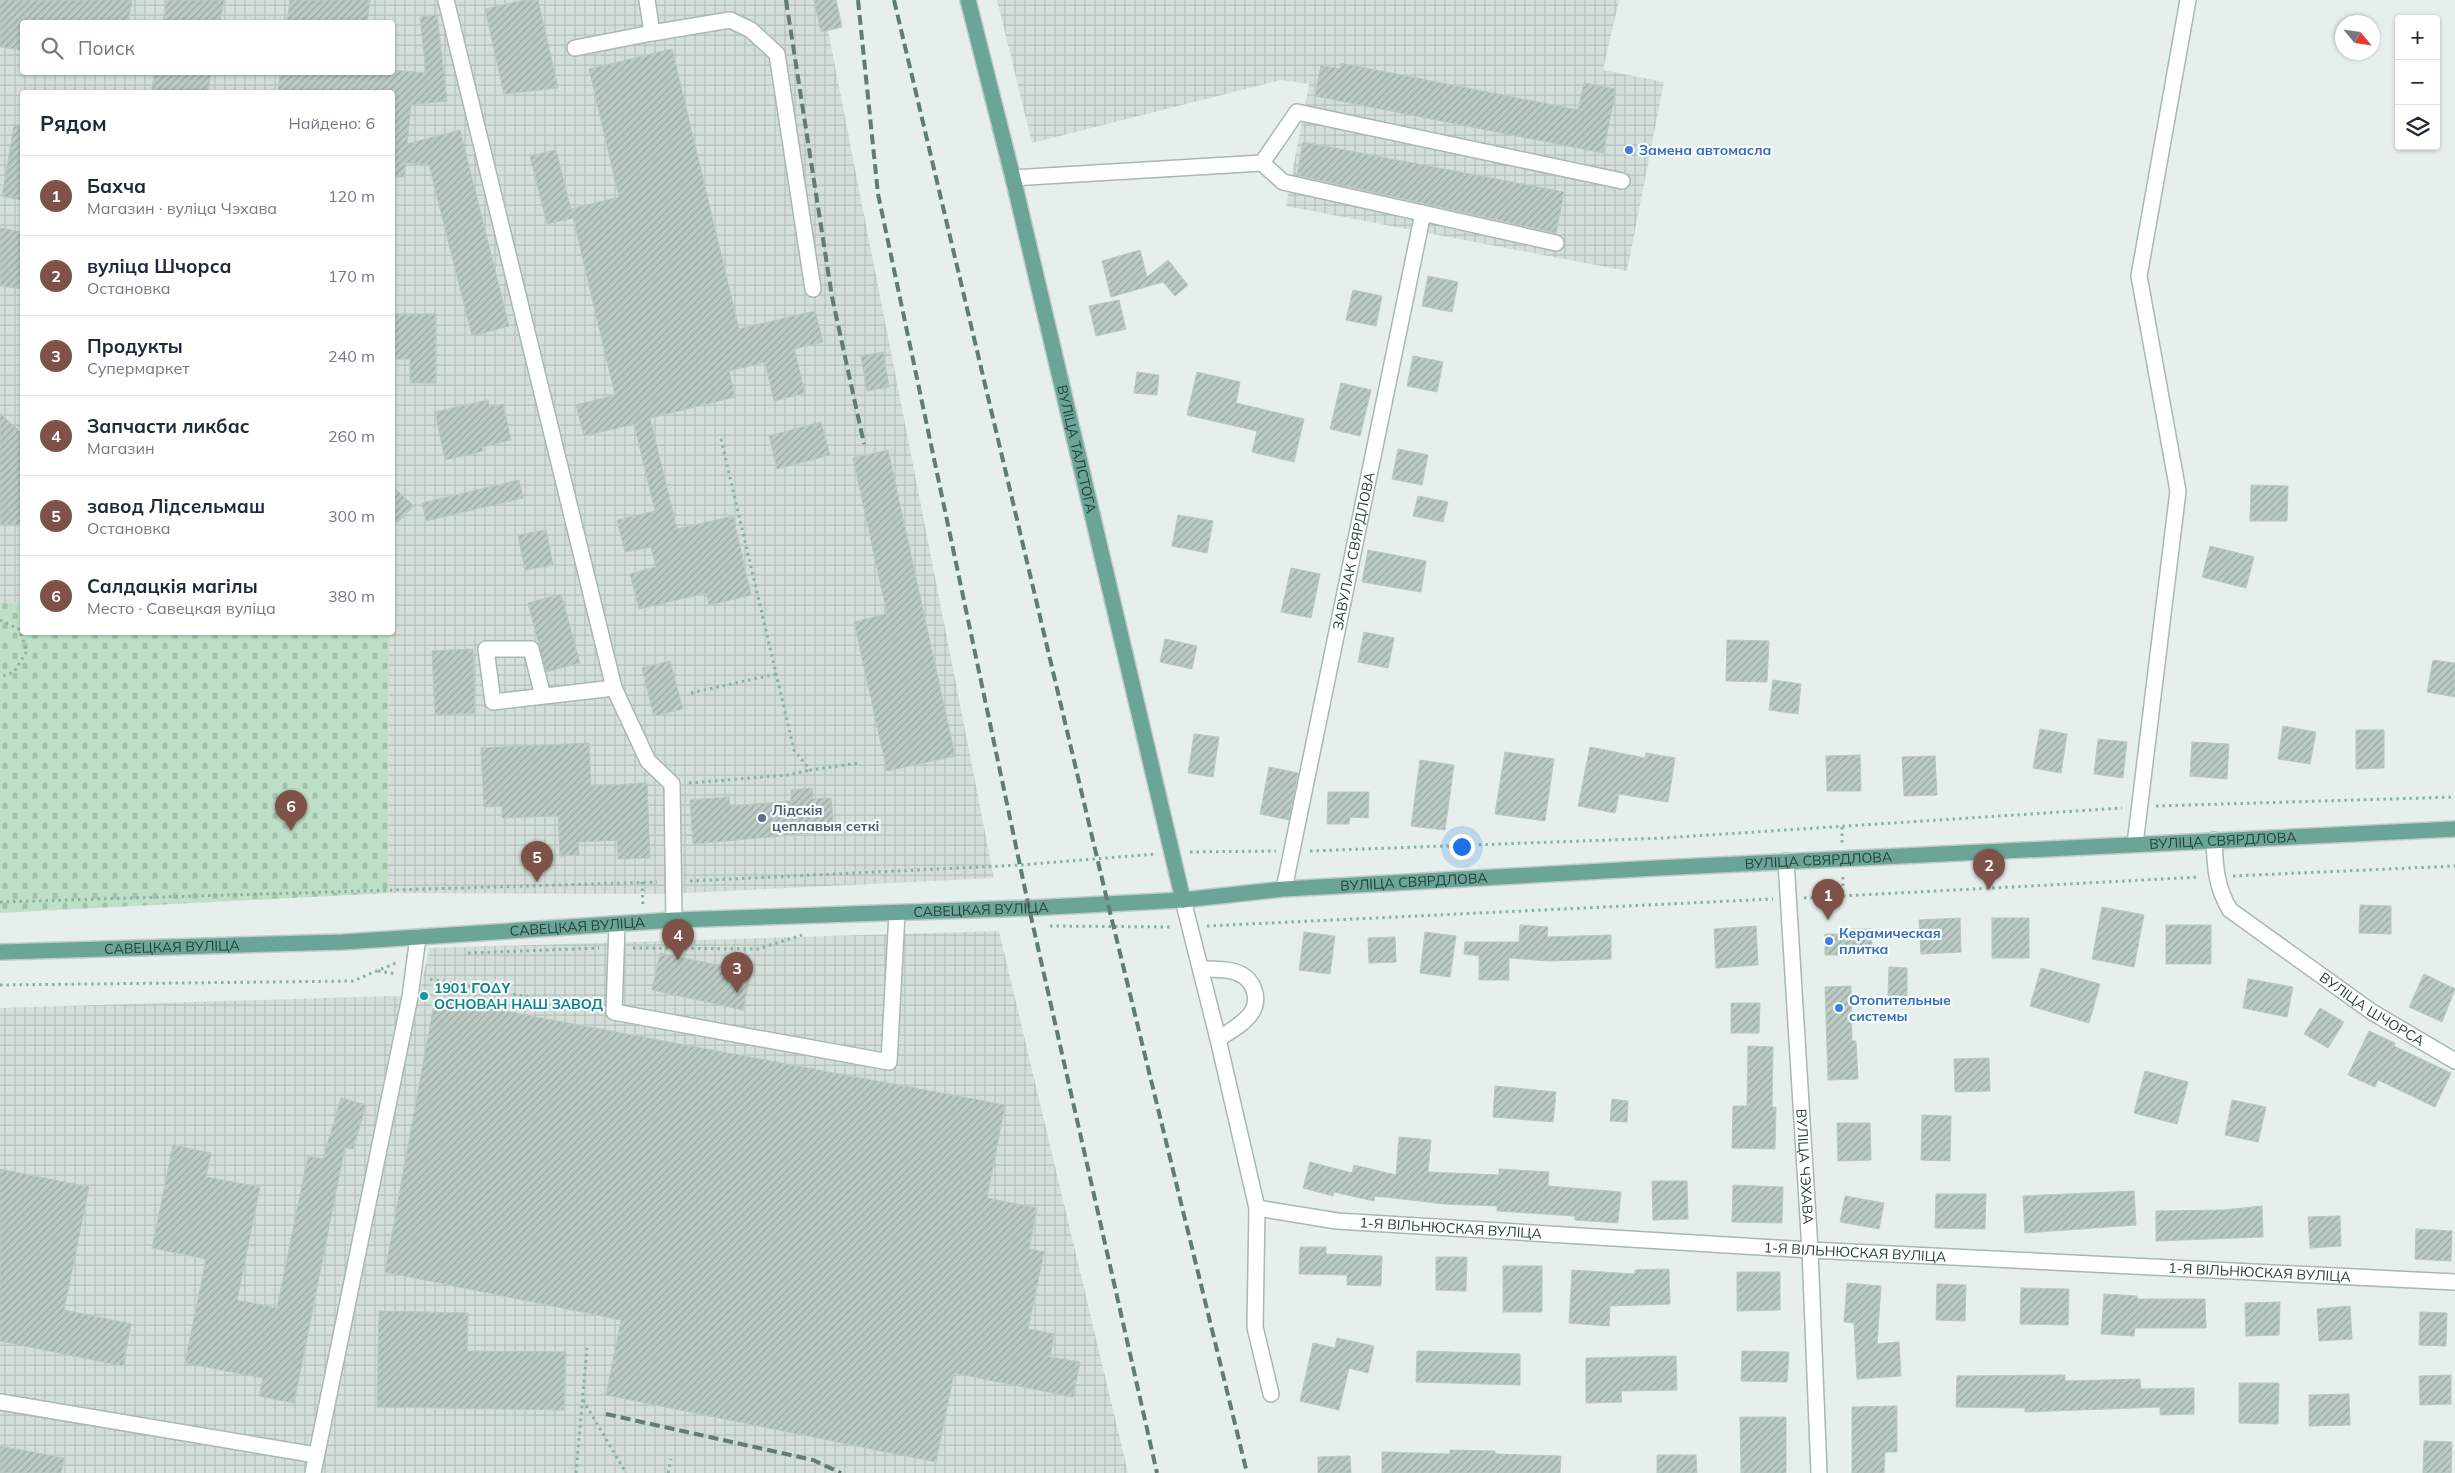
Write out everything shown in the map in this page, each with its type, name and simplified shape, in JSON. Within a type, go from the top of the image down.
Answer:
[{"type":"main road","name":"ВУЛІЦА ТАЛСТОГА","points":[[968,0],[1013,178],[1182,900]]},
{"type":"main road","name":"ВУЛІЦА СВЯРДЛОВА","points":[[1182,900],[1284,889],[1786,861],[2455,828]]},
{"type":"main road","name":"САВЕЦКАЯ ВУЛІЦА","points":[[0,952],[333,942],[674,920],[897,913],[1182,900]]},
{"type":"street","points":[[446,0],[614,688],[648,761],[672,784],[674,920]]},
{"type":"street","points":[[647,0],[652,33]]},
{"type":"street","points":[[2135,844],[2178,492],[2139,276],[2188,0]]},
{"type":"street","points":[[576,48],[730,20],[751,30],[777,54],[813,289]]},
{"type":"street","points":[[1262,163],[1297,112],[1622,181]]},
{"type":"street","points":[[1013,178],[1262,163],[1282,182],[1556,243]]},
{"type":"street","name":"ЗАВУЛАК СВЯРДЛОВА","points":[[1284,889],[1423,213]]},
{"type":"street","points":[[543,696],[531,649],[486,649],[493,702],[614,688]]},
{"type":"street","name":"ВУЛІЦА ШЧОРСА","points":[[2214,840],[2216,876],[2221,895],[2230,910],[2372,1012],[2455,1061]]},
{"type":"street","name":"ВУЛІЦА ЧЭХАВА","points":[[1786,861],[1810,1250],[1819,1473]]},
{"type":"street","points":[[1182,900],[1201,969],[1257,1208],[1254,1328],[1271,1394]]},
{"type":"street","points":[[617,924],[614,1012],[889,1062],[897,913]]},
{"type":"street","points":[[313,1473],[413,976],[418,937]]},
{"type":"street","points":[[1201,969],[1225,969],[1242,974],[1252,983],[1257,998],[1252,1012],[1218,1039]]},
{"type":"street","name":"1-Я ВІЛЬНЮСКАЯ ВУЛІЦА","points":[[1257,1208],[1337,1222],[1810,1250],[2455,1282]]},
{"type":"street","points":[[0,1402],[316,1455]]},
{"type":"path","points":[[721,439],[794,750],[810,770]]},
{"type":"path","points":[[0,620],[18,629],[20,634]]},
{"type":"path","points":[[0,677],[14,672],[26,651],[20,635]]},
{"type":"path","points":[[691,693],[776,674]]},
{"type":"path","points":[[672,784],[788,775],[810,770],[860,764]]},
{"type":"path","points":[[0,902],[674,882],[1020,865],[1172,852],[1292,851],[1663,838],[2139,807],[2455,797]]},
{"type":"path","points":[[1042,926],[1188,927],[2216,876],[2455,866]]},
{"type":"path","points":[[463,954],[617,948],[758,949],[810,932]]},
{"type":"path","points":[[0,985],[353,981],[416,955]]},
{"type":"path","points":[[378,971],[614,1012]]},
{"type":"path","points":[[576,1473],[588,1348]]},
{"type":"path","points":[[582,1400],[626,1473]]},
{"type":"path","points":[[668,1473],[671,1459]]},
{"type":"shaded area","points":[[0,0],[822,0],[994,878],[666,894],[388,893],[389,635],[395,635],[395,90],[20,90],[20,603],[0,602]]},
{"type":"shaded area","points":[[997,0],[1619,0],[1603,70],[1664,82],[1627,271],[1286,206],[1309,84],[1281,80],[1032,143]]},
{"type":"shaded area","points":[[999,931],[1128,1473],[0,1473],[0,1008],[390,996],[419,997],[429,948]]},
{"type":"green space","points":[[0,602],[20,603],[20,635],[389,635],[388,893],[0,913]]},
{"type":"building","points":[[0,0],[132,0],[128,20],[20,20],[20,50],[0,47]]},
{"type":"building","points":[[167,0],[224,0],[220,20],[163,20]]},
{"type":"building","points":[[290,0],[370,0],[367,20],[287,20]]},
{"type":"building","points":[[525,0],[538,0],[558,88],[504,94],[485,9]]},
{"type":"building","points":[[814,0],[836,0],[842,27],[821,32]]},
{"type":"building","points":[[437,15],[447,101],[411,105],[407,144],[460,130],[509,326],[472,336],[429,165],[406,163],[404,177],[395,177],[395,90],[278,90],[280,75],[395,75],[395,70],[426,73],[420,17]]},
{"type":"building","points":[[672,49],[739,329],[815,311],[823,342],[794,349],[805,393],[774,401],[765,362],[729,371],[735,397],[650,418],[677,529],[733,516],[751,595],[709,605],[706,593],[639,609],[630,574],[656,567],[651,547],[625,552],[617,520],[655,511],[634,424],[584,436],[576,405],[615,395],[571,209],[619,197],[589,69]]},
{"type":"building","points":[[1341,63],[1578,110],[1584,83],[1616,89],[1603,153],[1315,96],[1321,65],[1340,69]]},
{"type":"building","points":[[154,75],[211,75],[208,90],[151,90]]},
{"type":"building","points":[[14,126],[20,127],[20,200],[2,196]]},
{"type":"building","points":[[1303,142],[1564,192],[1556,233],[1297,175]]},
{"type":"building","points":[[556,150],[573,218],[547,224],[530,156]]},
{"type":"building","points":[[0,228],[20,232],[20,289],[0,286]]},
{"type":"building","points":[[1140,250],[1147,277],[1168,260],[1188,285],[1175,296],[1163,282],[1111,297],[1102,261]]},
{"type":"building","points":[[1428,276],[1458,282],[1452,312],[1422,306]]},
{"type":"building","points":[[1353,290],[1382,296],[1376,326],[1346,320]]},
{"type":"building","points":[[1119,300],[1126,329],[1096,336],[1089,306]]},
{"type":"building","points":[[395,314],[436,314],[436,383],[410,383],[410,359],[395,359]]},
{"type":"building","points":[[883,352],[889,387],[867,391],[861,356]]},
{"type":"building","points":[[1413,356],[1443,362],[1437,392],[1407,386]]},
{"type":"building","points":[[1137,372],[1159,375],[1157,395],[1134,393]]},
{"type":"building","points":[[1197,372],[1240,382],[1236,403],[1304,419],[1294,462],[1252,452],[1257,431],[1187,415]]},
{"type":"building","points":[[1341,383],[1371,390],[1360,436],[1330,429]]},
{"type":"building","points":[[488,400],[489,407],[503,404],[511,440],[482,447],[483,451],[445,460],[435,412]]},
{"type":"building","points":[[0,413],[20,432],[20,525],[0,524]]},
{"type":"building","points":[[821,422],[830,455],[777,469],[769,436]]},
{"type":"building","points":[[1398,449],[1428,455],[1422,485],[1392,479]]},
{"type":"building","points":[[888,450],[955,756],[887,771],[854,622],[887,614],[853,458]]},
{"type":"building","points":[[519,480],[523,498],[426,521],[422,503]]},
{"type":"building","points":[[2251,485],[2288,486],[2287,521],[2250,521]]},
{"type":"building","points":[[395,489],[414,506],[395,525]]},
{"type":"building","points":[[1418,496],[1448,502],[1443,522],[1413,516]]},
{"type":"building","points":[[1178,515],[1213,521],[1207,553],[1172,546]]},
{"type":"building","points":[[546,530],[553,565],[525,570],[518,535]]},
{"type":"building","points":[[2210,546],[2254,557],[2246,588],[2202,577]]},
{"type":"building","points":[[1368,550],[1426,561],[1421,592],[1362,582]]},
{"type":"building","points":[[1291,568],[1320,574],[1311,618],[1281,612]]},
{"type":"building","points":[[561,594],[580,663],[546,672],[528,603]]},
{"type":"building","points":[[1364,632],[1394,638],[1388,668],[1358,662]]},
{"type":"building","points":[[1165,639],[1197,646],[1192,669],[1160,662]]},
{"type":"building","points":[[1727,640],[1769,641],[1767,682],[1726,681]]},
{"type":"building","points":[[473,649],[475,713],[435,715],[432,651]]},
{"type":"building","points":[[2433,660],[2455,663],[2455,697],[2427,692]]},
{"type":"building","points":[[670,661],[683,709],[654,716],[642,668]]},
{"type":"building","points":[[1773,680],[1801,684],[1798,714],[1769,710]]},
{"type":"building","points":[[2283,726],[2316,732],[2310,764],[2278,759]]},
{"type":"building","points":[[2040,729],[2067,734],[2061,773],[2033,768]]},
{"type":"building","points":[[2356,730],[2384,730],[2384,768],[2356,769]]},
{"type":"building","points":[[1194,734],[1219,737],[1213,777],[1188,773]]},
{"type":"building","points":[[2098,739],[2127,742],[2123,778],[2094,774]]},
{"type":"building","points":[[2192,742],[2229,744],[2227,779],[2190,776]]},
{"type":"building","points":[[589,743],[591,786],[647,783],[650,858],[618,859],[617,840],[578,842],[579,855],[560,856],[558,816],[502,818],[502,806],[484,807],[481,748]]},
{"type":"building","points":[[1590,747],[1645,758],[1646,753],[1675,758],[1668,802],[1619,794],[1615,813],[1578,806]]},
{"type":"building","points":[[1505,752],[1554,759],[1545,821],[1495,814]]},
{"type":"building","points":[[1860,755],[1861,791],[1827,791],[1826,756]]},
{"type":"building","points":[[1935,756],[1937,795],[1904,796],[1902,757]]},
{"type":"building","points":[[1420,760],[1454,765],[1445,830],[1411,826]]},
{"type":"building","points":[[1269,767],[1298,773],[1289,820],[1260,814]]},
{"type":"building","name":"Лідскія цеплавыя сеткі","points":[[812,788],[813,799],[831,798],[834,831],[693,844],[690,800],[729,797],[730,806],[791,801],[791,790]]},
{"type":"building","points":[[1328,792],[1369,792],[1368,818],[1350,817],[1349,824],[1327,824]]},
{"type":"building","points":[[2360,905],[2391,906],[2391,934],[2359,933]]},
{"type":"building","points":[[2102,907],[2144,915],[2134,967],[2092,959]]},
{"type":"building","points":[[1960,918],[1961,952],[1921,954],[1919,920]]},
{"type":"building","points":[[1992,918],[2029,918],[2029,958],[1992,958]]},
{"type":"building","points":[[1520,925],[1548,927],[1547,937],[1611,935],[1611,959],[1549,961],[1509,958],[1509,980],[1479,980],[1479,956],[1464,954],[1465,942],[1519,942]]},
{"type":"building","points":[[2166,925],[2211,925],[2211,964],[2166,964]]},
{"type":"building","points":[[1756,926],[1758,965],[1716,968],[1714,929]]},
{"type":"building","points":[[1849,929],[1871,929],[1872,945],[1853,946],[1853,955],[1825,955],[1825,934],[1849,934]]},
{"type":"building","points":[[1304,932],[1335,936],[1330,974],[1299,970]]},
{"type":"building","points":[[1425,932],[1456,936],[1450,977],[1420,973]]},
{"type":"building","points":[[1395,937],[1396,962],[1369,963],[1368,938]]},
{"type":"building","points":[[660,953],[751,972],[743,1010],[652,990]]},
{"type":"building","points":[[1889,967],[1907,968],[1907,996],[1888,996]]},
{"type":"building","points":[[2041,968],[2100,984],[2089,1023],[2030,1006]]},
{"type":"building","points":[[2424,974],[2455,989],[2442,1022],[2409,1007]]},
{"type":"building","points":[[2248,979],[2293,987],[2287,1017],[2243,1008]]},
{"type":"building","points":[[1851,986],[1852,1041],[1856,1041],[1858,1079],[1828,1080],[1825,987]]},
{"type":"building","points":[[435,998],[1005,1105],[987,1198],[1037,1208],[1029,1249],[1044,1252],[1028,1329],[1054,1334],[1050,1357],[1080,1362],[1073,1397],[954,1373],[936,1462],[606,1395],[621,1320],[385,1272]]},
{"type":"building","points":[[1731,1003],[1760,1003],[1759,1033],[1731,1033]]},
{"type":"building","points":[[2320,1008],[2344,1022],[2328,1048],[2304,1034]]},
{"type":"building","points":[[2369,1031],[2395,1043],[2394,1046],[2451,1073],[2435,1107],[2378,1080],[2375,1087],[2348,1075]]},
{"type":"building","points":[[1748,1046],[1773,1047],[1772,1107],[1776,1107],[1775,1149],[1732,1148],[1733,1106],[1747,1106]]},
{"type":"building","points":[[1989,1058],[1990,1091],[1955,1092],[1954,1059]]},
{"type":"building","points":[[2145,1071],[2188,1082],[2177,1124],[2134,1113]]},
{"type":"building","points":[[1495,1086],[1556,1092],[1553,1122],[1493,1117]]},
{"type":"building","points":[[341,1098],[366,1105],[353,1149],[345,1147],[294,1403],[259,1396],[263,1378],[185,1363],[206,1259],[152,1248],[173,1145],[211,1153],[206,1177],[260,1187],[237,1300],[277,1308],[308,1156],[323,1159]]},
{"type":"building","points":[[1612,1099],[1628,1101],[1627,1122],[1610,1121]]},
{"type":"building","points":[[2232,1100],[2266,1107],[2258,1142],[2225,1135]]},
{"type":"building","points":[[1922,1115],[1951,1116],[1950,1161],[1921,1160]]},
{"type":"building","points":[[1837,1123],[1870,1123],[1871,1160],[1838,1161]]},
{"type":"building","points":[[1399,1137],[1431,1140],[1428,1172],[1499,1175],[1499,1169],[1549,1172],[1548,1186],[1621,1192],[1618,1223],[1575,1220],[1575,1216],[1497,1211],[1497,1206],[1445,1204],[1375,1196],[1374,1201],[1334,1192],[1333,1196],[1303,1188],[1310,1162],[1352,1173],[1354,1165],[1396,1175]]},
{"type":"building","points":[[0,1169],[89,1187],[64,1310],[131,1324],[123,1366],[0,1341]]},
{"type":"building","points":[[1652,1181],[1687,1181],[1688,1219],[1653,1220]]},
{"type":"building","points":[[1733,1185],[1783,1187],[1782,1223],[1732,1222]]},
{"type":"building","points":[[2134,1191],[2136,1225],[2025,1233],[2023,1196]]},
{"type":"building","points":[[1936,1194],[1986,1194],[1985,1229],[1935,1228]]},
{"type":"building","points":[[1845,1196],[1884,1203],[1879,1229],[1840,1222]]},
{"type":"building","points":[[2262,1206],[2263,1237],[2156,1241],[2156,1211],[2224,1210]]},
{"type":"building","points":[[2340,1216],[2341,1246],[2310,1248],[2308,1217]]},
{"type":"building","points":[[2416,1229],[2452,1231],[2451,1261],[2415,1259]]},
{"type":"building","points":[[1300,1247],[1326,1247],[1326,1254],[1382,1256],[1381,1286],[1347,1285],[1347,1275],[1299,1274]]},
{"type":"building","points":[[1436,1257],[1467,1257],[1466,1291],[1436,1290]]},
{"type":"building","points":[[1503,1266],[1542,1266],[1542,1312],[1503,1312]]},
{"type":"building","points":[[1669,1269],[1670,1304],[1610,1306],[1609,1326],[1569,1323],[1572,1270],[1635,1274],[1635,1270]]},
{"type":"building","points":[[1737,1272],[1780,1272],[1780,1310],[1737,1311]]},
{"type":"building","points":[[1847,1283],[1881,1286],[1877,1344],[1899,1342],[1901,1376],[1857,1379],[1854,1323],[1844,1322]]},
{"type":"building","points":[[1937,1284],[1966,1285],[1965,1321],[1936,1320]]},
{"type":"building","points":[[2021,1288],[2069,1289],[2068,1325],[2020,1324]]},
{"type":"building","points":[[2104,1294],[2137,1296],[2137,1299],[2205,1299],[2206,1328],[2135,1328],[2134,1336],[2101,1334]]},
{"type":"building","points":[[2280,1302],[2279,1335],[2246,1336],[2245,1303]]},
{"type":"building","points":[[2350,1306],[2352,1339],[2319,1341],[2317,1309]]},
{"type":"building","points":[[379,1311],[468,1313],[467,1351],[566,1352],[564,1410],[377,1407]]},
{"type":"building","points":[[2420,1312],[2447,1313],[2446,1346],[2419,1345]]},
{"type":"building","points":[[1337,1338],[1374,1346],[1368,1373],[1349,1368],[1339,1410],[1300,1401],[1313,1343],[1335,1348]]},
{"type":"building","points":[[1417,1351],[1520,1354],[1520,1385],[1416,1382]]},
{"type":"building","points":[[1742,1351],[1789,1352],[1787,1382],[1741,1381]]},
{"type":"building","points":[[1676,1356],[1677,1390],[1621,1391],[1622,1402],[1586,1403],[1586,1358]]},
{"type":"building","points":[[2065,1375],[2065,1381],[2140,1379],[2141,1389],[2194,1388],[2194,1414],[2160,1415],[2160,1407],[2025,1412],[2025,1408],[1956,1407],[1957,1376]]},
{"type":"building","points":[[2451,1375],[2451,1404],[2420,1405],[2419,1376]]},
{"type":"building","points":[[2239,1383],[2279,1383],[2278,1424],[2239,1423]]},
{"type":"building","points":[[2349,1394],[2350,1425],[2309,1426],[2309,1395]]},
{"type":"building","points":[[1897,1406],[1897,1452],[1885,1452],[1884,1473],[1852,1473],[1852,1407]]},
{"type":"building","points":[[1740,1417],[1786,1417],[1786,1473],[1741,1473]]},
{"type":"building","points":[[2424,1441],[2452,1442],[2451,1473],[2423,1473]]},
{"type":"building","points":[[0,1446],[64,1458],[61,1473],[0,1473]]},
{"type":"building","points":[[1450,1450],[1495,1451],[1495,1454],[1561,1456],[1560,1473],[1382,1473],[1382,1452],[1450,1454]]},
{"type":"building","points":[[1657,1455],[1696,1455],[1697,1473],[1657,1473]]},
{"type":"building","points":[[1350,1456],[1351,1473],[1318,1473],[1318,1457]]},
{"type":"railway","points":[[786,0],[832,297],[864,444]]},
{"type":"railway","points":[[858,0],[878,194],[1029,908],[1157,1473]]},
{"type":"railway","points":[[894,0],[1108,904],[1247,1473]]},
{"type":"railway","points":[[606,1414],[813,1460],[841,1473]]},
{"type":"place","name":"Замена автомасла","points":[[1629,150]]},
{"type":"place","name":"Лідскія цеплавыя сеткі","points":[[762,818]]},
{"type":"place","name":"Салдацкія магілы","points":[[291,831]]},
{"type":"place","name":"завод Лідсельмаш","points":[[537,882]]},
{"type":"place","name":"вуліца Шчорса","points":[[1989,890]]},
{"type":"place","name":"Бахча","points":[[1828,920]]},
{"type":"place","name":"Керамическая плитка","points":[[1829,941]]},
{"type":"place","name":"Запчасти ликбас","points":[[678,960]]},
{"type":"place","name":"Продукты","points":[[737,993]]},
{"type":"place","name":"1901 ΓΟΔΥ ОСНОВАН НАШ ЗАВОД","points":[[424,996]]},
{"type":"place","name":"Отопительные системы","points":[[1839,1008]]}]
